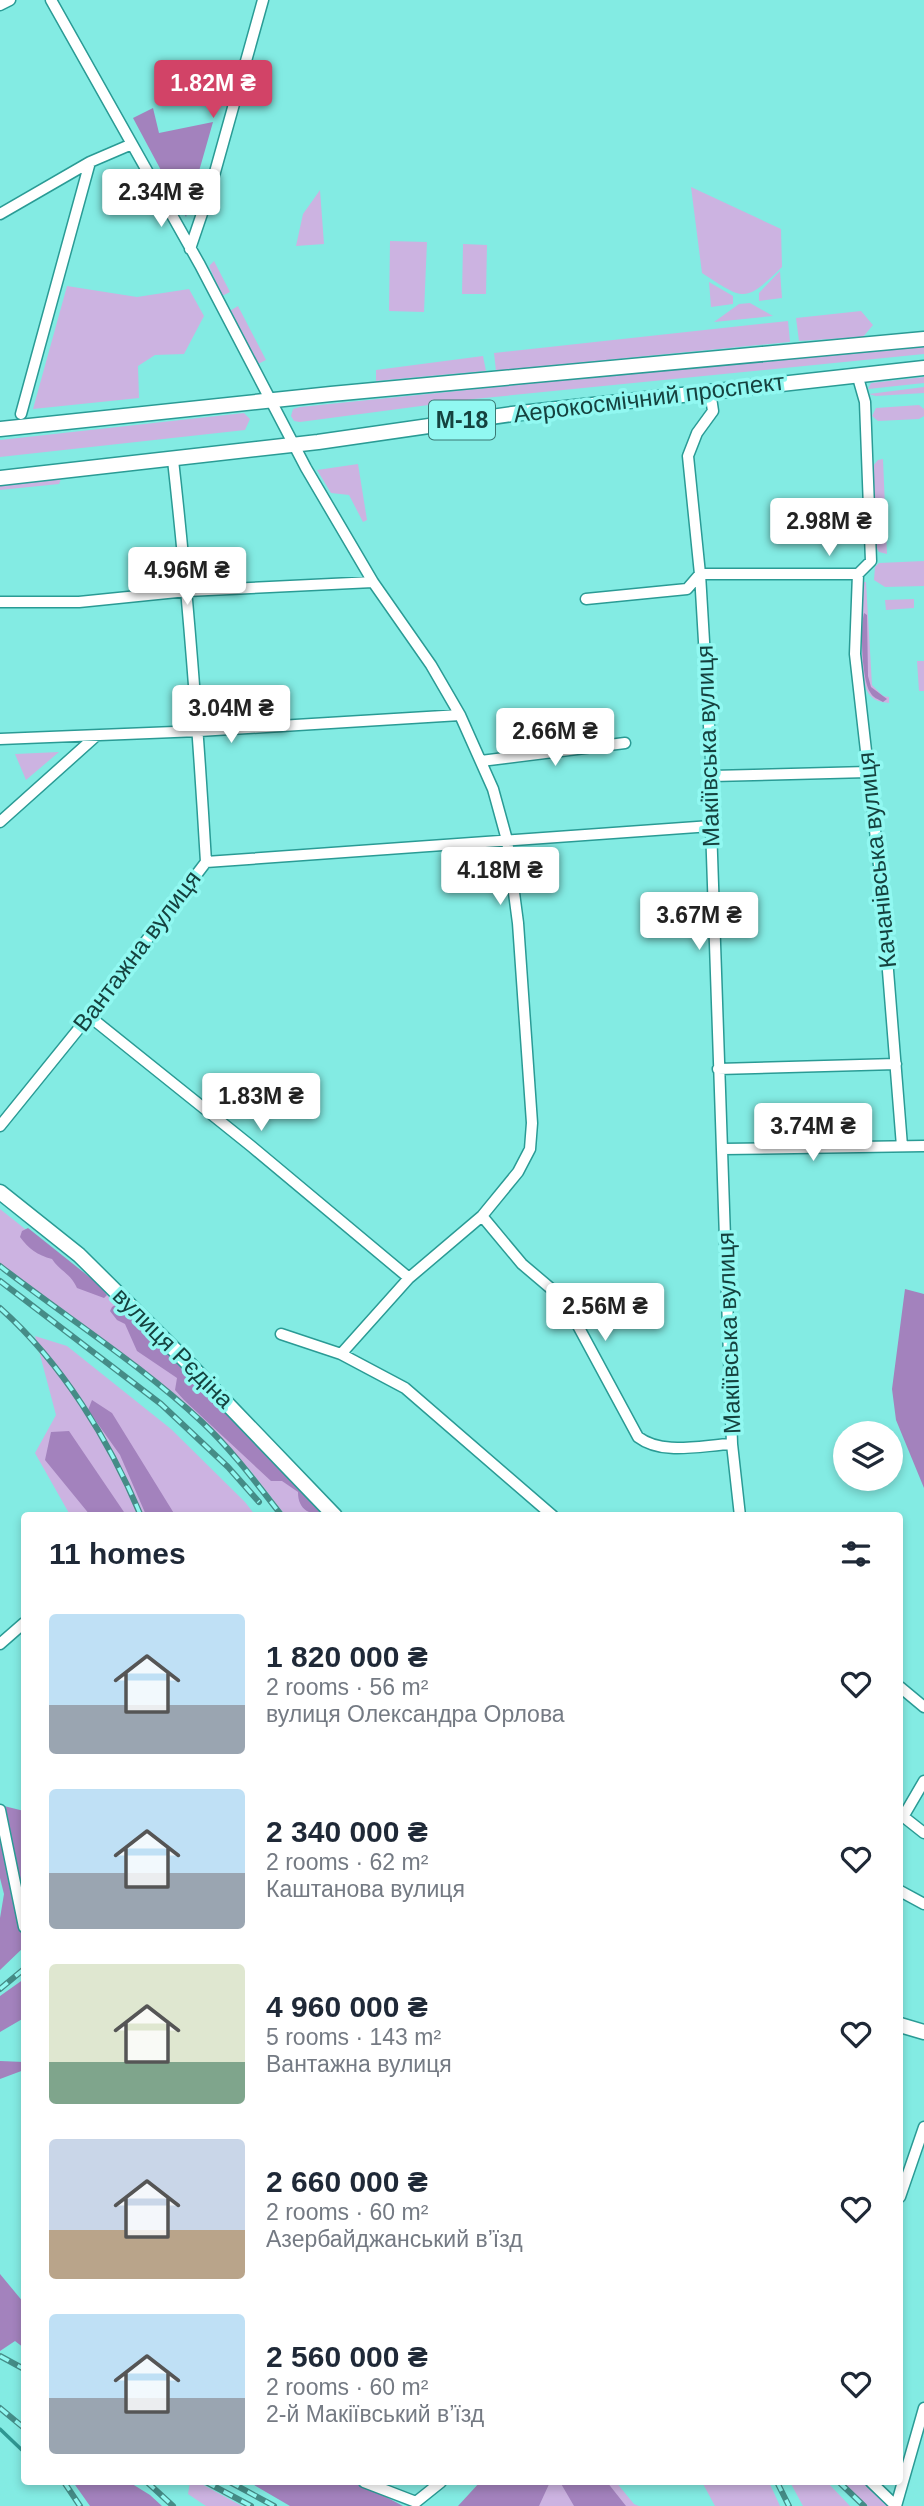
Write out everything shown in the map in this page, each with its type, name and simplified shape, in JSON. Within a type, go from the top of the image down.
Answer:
[{"type":"main road","name":"Аерокосмічний проспект","points":[[0,429],[358,391],[924,339]]},
{"type":"main road","name":"Аерокосмічний проспект","points":[[0,478],[295,445],[443,422],[924,368]]},
{"type":"main road","name":"вулиця Рєдіна","points":[[0,1192],[79,1255],[199,1373],[331,1512]]},
{"type":"main road","points":[[903,2026],[924,2032]]},
{"type":"street","points":[[0,5],[10,0]]},
{"type":"street","points":[[51,0],[373,582],[431,665],[460,715],[492,789],[507,840],[518,923],[532,1123],[530,1149],[518,1171],[482,1216],[409,1278],[341,1354]]},
{"type":"street","points":[[190,249],[210,190],[263,0]]},
{"type":"street","points":[[0,214],[90,162],[132,144]]},
{"type":"street","points":[[21,414],[90,162]]},
{"type":"street","name":"Качанівська вулиця","points":[[857,374],[865,401],[871,561],[858,573],[855,654],[881,883],[902,1146]]},
{"type":"street","name":"Макіївська вулиця","points":[[710,391],[713,411],[697,433],[688,456],[700,574],[712,776],[711,825],[732,1444],[740,1512]]},
{"type":"street","name":"Вантажна вулиця","points":[[0,1126],[89,1016],[205,862],[199,731],[173,460]]},
{"type":"street","points":[[586,599],[687,589],[700,574],[858,573]]},
{"type":"street","points":[[0,602],[79,602],[187,591],[373,582]]},
{"type":"street","points":[[0,739],[199,731],[460,715]]},
{"type":"street","points":[[0,822],[96,736]]},
{"type":"street","points":[[481,761],[625,743]]},
{"type":"street","points":[[712,776],[868,772]]},
{"type":"street","points":[[205,862],[711,825]]},
{"type":"street","points":[[89,1016],[409,1278]]},
{"type":"street","points":[[719,1069],[896,1063]]},
{"type":"street","points":[[723,1149],[924,1146]]},
{"type":"street","points":[[482,1216],[522,1264],[555,1292],[570,1311],[638,1437],[648,1445],[661,1448],[732,1444]]},
{"type":"street","points":[[282,1334],[341,1354],[405,1388],[548,1512]]},
{"type":"street","points":[[0,1644],[21,1626]]},
{"type":"street","points":[[903,1690],[924,1707]]},
{"type":"street","points":[[903,1812],[924,1781]]},
{"type":"street","points":[[0,1810],[21,1886]]},
{"type":"street","points":[[903,1817],[924,1833]]},
{"type":"street","points":[[903,1893],[924,1904]]},
{"type":"street","points":[[903,2188],[924,2127]]},
{"type":"street","points":[[903,2482],[924,2409]]},
{"type":"street","points":[[372,2485],[416,2502],[437,2485]]},
{"type":"street","points":[[874,2485],[896,2506],[902,2485]]},
{"type":"shaded area","points":[[153,108],[159,133],[213,122],[186,217],[133,118]]},
{"type":"shaded area","points":[[691,187],[781,229],[782,267],[760,287],[744,294],[736,293],[702,273]]},
{"type":"shaded area","points":[[320,190],[324,244],[296,246],[303,214]]},
{"type":"shaded area","points":[[390,241],[427,242],[424,312],[389,311]]},
{"type":"shaded area","points":[[463,244],[487,245],[486,294],[462,294]]},
{"type":"shaded area","points":[[214,261],[230,292],[222,296],[209,266]]},
{"type":"shaded area","points":[[780,271],[782,298],[759,301],[759,293]]},
{"type":"shaded area","points":[[709,282],[733,296],[733,304],[711,307]]},
{"type":"shaded area","points":[[67,286],[137,297],[189,289],[204,316],[184,354],[155,355],[138,366],[139,398],[33,409]]},
{"type":"shaded area","points":[[750,303],[773,316],[714,322],[739,304]]},
{"type":"shaded area","points":[[238,306],[266,360],[258,364],[228,312]]},
{"type":"shaded area","points":[[861,311],[873,325],[863,337],[799,341],[796,318]]},
{"type":"shaded area","points":[[788,321],[790,342],[496,371],[494,353]]},
{"type":"shaded area","points":[[924,347],[924,354],[474,399],[300,422],[294,421],[291,416],[293,409],[300,407]]},
{"type":"shaded area","points":[[483,356],[486,371],[376,381],[376,370]]},
{"type":"shaded area","points":[[924,377],[924,383],[868,389],[871,383]]},
{"type":"shaded area","points":[[924,387],[924,393],[876,396],[869,394]]},
{"type":"shaded area","points":[[919,405],[924,409],[924,416],[919,419],[878,421],[872,416],[876,408]]},
{"type":"shaded area","points":[[244,413],[250,419],[245,430],[0,457],[0,440]]},
{"type":"shaded area","points":[[883,459],[887,554],[879,552],[875,545],[872,467],[878,460]]},
{"type":"shaded area","points":[[358,464],[367,520],[363,522],[349,495],[331,493],[317,470]]},
{"type":"shaded area","points":[[61,479],[59,484],[0,490],[0,486]]},
{"type":"shaded area","points":[[924,561],[924,586],[885,587],[874,580],[875,567],[879,563]]},
{"type":"shaded area","points":[[863,582],[866,582],[872,685],[883,696],[889,697],[889,703],[873,698],[865,685],[862,657]]},
{"type":"shaded area","points":[[914,599],[914,608],[886,610],[885,600]]},
{"type":"shaded area","points":[[864,613],[867,615],[868,676],[871,687],[887,699],[883,702],[871,694],[867,686],[862,642]]},
{"type":"shaded area","points":[[917,661],[924,661],[924,691],[919,691]]},
{"type":"shaded area","points":[[59,752],[26,780],[15,754]]},
{"type":"shaded area","points":[[0,1209],[103,1291],[324,1512],[283,1512],[250,1470],[162,1384],[0,1266]]},
{"type":"shaded area","points":[[28,1228],[97,1283],[107,1295],[104,1298],[77,1288],[52,1259],[38,1253],[23,1241],[20,1237],[22,1231]]},
{"type":"shaded area","points":[[905,1289],[924,1294],[924,1488],[903,1437],[903,1421],[896,1420],[892,1389]]},
{"type":"shaded area","points":[[117,1304],[218,1402],[324,1512],[306,1511],[300,1504],[298,1492],[282,1481],[271,1481],[184,1400],[175,1390],[177,1378],[137,1351],[125,1324],[117,1320],[110,1311]]},
{"type":"shaded area","points":[[35,1336],[67,1346],[171,1429],[253,1512],[68,1512],[35,1453],[56,1415]]},
{"type":"shaded area","points":[[92,1400],[112,1413],[173,1512],[145,1512],[120,1455],[88,1410]]},
{"type":"shaded area","points":[[69,1431],[124,1512],[88,1512],[45,1460],[51,1432]]},
{"type":"shaded area","points":[[0,1805],[21,1810],[21,1950],[0,1970],[0,1918],[4,1894],[0,1878]]},
{"type":"shaded area","points":[[21,1981],[21,2020],[0,2032],[0,1996]]},
{"type":"shaded area","points":[[0,2061],[21,2062],[21,2071],[0,2079]]},
{"type":"shaded area","points":[[0,2274],[21,2299],[21,2346],[15,2341],[0,2351]]},
{"type":"shaded area","points":[[75,2485],[134,2485],[162,2506],[90,2506]]},
{"type":"shaded area","points":[[190,2485],[204,2485],[242,2506],[206,2506],[188,2494]]},
{"type":"shaded area","points":[[254,2485],[364,2485],[403,2506],[290,2506]]},
{"type":"shaded area","points":[[477,2485],[549,2485],[539,2506],[458,2506]]},
{"type":"shaded area","points":[[524,2485],[618,2485],[634,2504],[639,2506],[525,2506]]},
{"type":"shaded area","points":[[562,2485],[609,2485],[626,2506],[574,2506]]},
{"type":"shaded area","points":[[704,2485],[770,2485],[780,2506],[715,2506]]},
{"type":"shaded area","points":[[792,2485],[830,2485],[850,2506],[803,2506]]},
{"type":"shaded area","points":[[846,2485],[874,2485],[896,2506],[868,2506]]},
{"type":"waterway","points":[[0,2429],[21,2449]]},
{"type":"railway","points":[[0,1266],[129,1361],[202,1422],[224,1444],[279,1512]]},
{"type":"railway","points":[[0,1281],[161,1404],[228,1467],[259,1502]]},
{"type":"railway","points":[[0,1308],[44,1353],[82,1404],[114,1459],[139,1512]]},
{"type":"railway","points":[[0,1989],[21,1972]]},
{"type":"railway","points":[[0,2356],[21,2367]]},
{"type":"railway","points":[[0,2408],[21,2426]]},
{"type":"railway","points":[[66,2485],[80,2506]]},
{"type":"railway","points":[[150,2485],[173,2506]]},
{"type":"railway","points":[[212,2485],[251,2506]]},
{"type":"railway","points":[[236,2485],[274,2506]]},
{"type":"railway","points":[[778,2485],[789,2506]]},
{"type":"railway","points":[[842,2485],[864,2506]]}]
